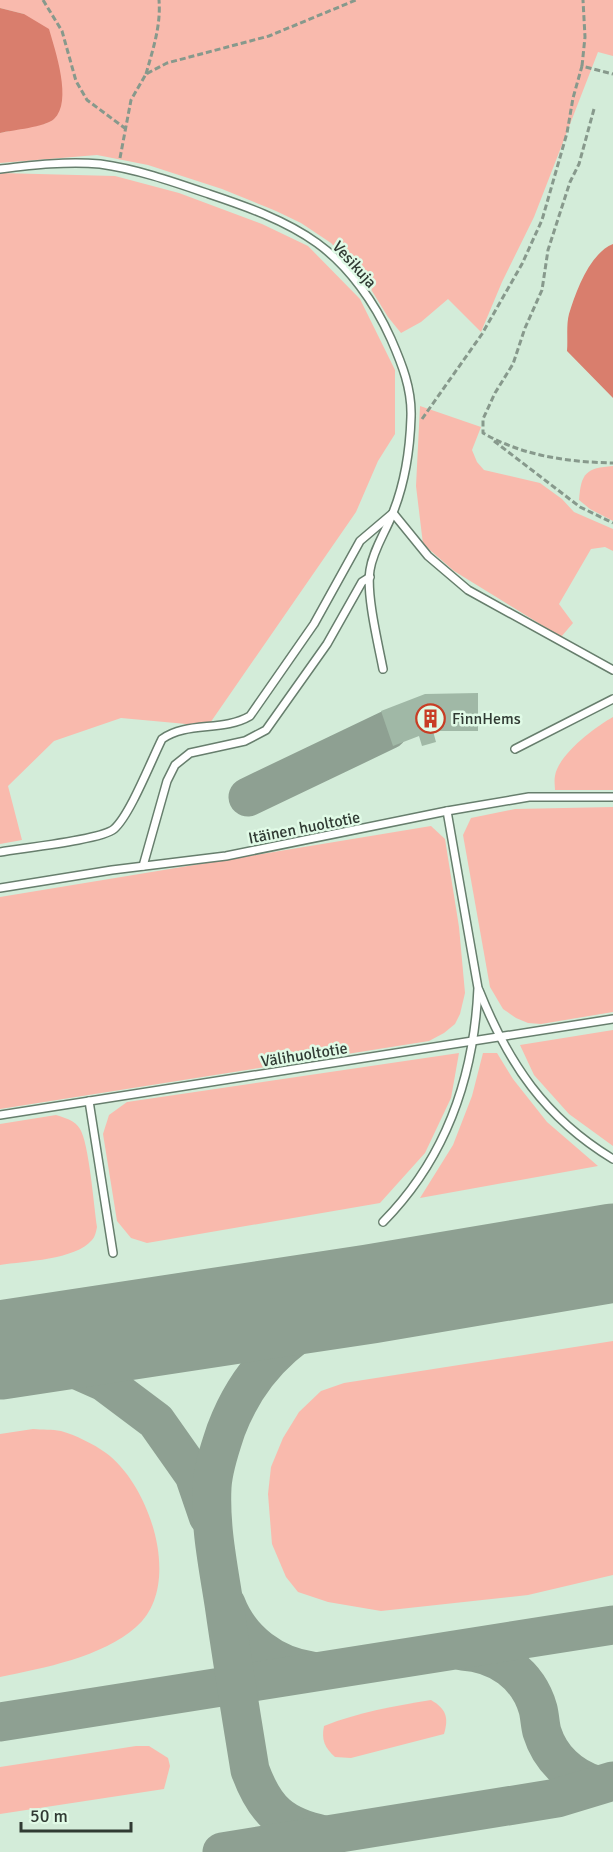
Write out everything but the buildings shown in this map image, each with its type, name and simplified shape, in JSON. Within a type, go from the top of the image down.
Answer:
[{"type":"lane","name":"Vesikuja","points":[[0,169],[66,163],[99,164],[163,178],[270,217],[316,242],[353,278],[383,323],[401,364],[409,391],[411,416],[408,451],[393,513],[375,551],[370,577]]},
{"type":"lane","points":[[0,852],[93,837],[112,831],[124,817],[162,740],[173,732],[239,723],[250,716],[314,624],[360,541],[393,513],[428,556],[468,590],[613,670]]},
{"type":"lane","points":[[143,866],[167,781],[175,765],[190,753],[245,741],[266,730],[327,644],[362,582],[370,577],[383,669]]},
{"type":"lane","points":[[515,749],[613,699]]},
{"type":"lane","name":"Itäinen huoltotie","points":[[0,888],[226,856],[447,811],[529,797],[613,797]]},
{"type":"lane","points":[[383,1222],[403,1202],[433,1156],[449,1125],[468,1073],[477,1016],[478,988],[447,811]]},
{"type":"lane","points":[[478,988],[500,1037],[531,1088],[580,1136],[613,1159]]},
{"type":"lane","name":"Välihuoltotie","points":[[0,1115],[613,1019]]},
{"type":"lane","points":[[89,1101],[113,1253]]},
{"type":"path","points":[[43,0],[63,31],[76,81],[87,100],[126,129]]},
{"type":"path","points":[[118,168],[132,100],[146,74],[154,46],[160,16],[159,0]]},
{"type":"path","points":[[146,74],[167,63],[269,36],[356,0]]},
{"type":"path","points":[[421,423],[425,413],[482,334],[522,264],[542,220],[567,132],[582,66],[585,37],[583,0]]},
{"type":"path","points":[[582,66],[613,74]]},
{"type":"path","points":[[483,433],[483,419],[495,393],[513,364],[525,328],[542,290],[548,249],[570,182],[579,164],[594,109]]},
{"type":"path","points":[[483,433],[517,449],[547,457],[613,463]]},
{"type":"path","points":[[483,433],[580,507],[613,523]]},
{"type":"shaded area","points":[[0,0],[613,0],[613,56],[598,52],[534,217],[502,282],[481,332],[448,299],[421,322],[401,333],[388,317],[361,273],[331,243],[301,223],[276,211],[222,189],[148,165],[97,155],[0,163],[0,133],[47,123],[24,14],[0,8]]},
{"type":"shaded area","points":[[0,8],[24,14],[49,29],[61,76],[62,101],[59,111],[50,122],[0,133]]},
{"type":"shaded area","points":[[0,173],[115,176],[179,193],[262,224],[308,246],[360,299],[395,370],[395,434],[378,461],[356,512],[208,726],[121,718],[54,741],[8,786],[22,840],[0,844]]},
{"type":"shaded area","points":[[613,244],[613,398],[567,351],[567,327],[572,305],[585,274],[597,255]]},
{"type":"shaded area","points":[[420,406],[481,427],[472,450],[477,462],[484,470],[540,483],[562,499],[574,512],[613,529],[613,551],[605,547],[591,549],[559,604],[573,623],[561,637],[454,571],[423,544],[416,486]]},
{"type":"shaded area","points":[[613,466],[613,521],[590,509],[579,500],[581,484],[587,474],[597,468]]},
{"type":"shaded area","points":[[613,717],[613,790],[555,790],[555,776],[563,759],[597,727]]},
{"type":"shaded area","points":[[613,807],[613,1012],[541,1024],[528,1023],[516,1018],[503,1009],[490,987],[463,835],[471,818],[515,809]]},
{"type":"shaded area","points":[[431,826],[445,839],[459,927],[465,993],[455,1024],[444,1033],[429,1041],[0,1109],[0,897]]},
{"type":"shaded area","points":[[613,1030],[613,1146],[569,1114],[534,1075],[520,1045]]},
{"type":"shaded area","points":[[459,1053],[451,1098],[425,1153],[380,1203],[147,1243],[131,1238],[117,1221],[103,1134],[109,1115],[127,1102]]},
{"type":"shaded area","points":[[483,1053],[497,1053],[513,1079],[547,1122],[598,1166],[420,1198],[453,1145],[472,1096]]},
{"type":"shaded area","points":[[56,1115],[75,1123],[83,1136],[93,1191],[97,1227],[95,1234],[84,1247],[62,1256],[0,1265],[0,1124]]},
{"type":"shaded area","points":[[613,1341],[613,1575],[528,1595],[381,1611],[328,1602],[298,1592],[286,1577],[272,1544],[268,1494],[271,1467],[283,1438],[299,1412],[321,1391],[344,1383]]},
{"type":"shaded area","points":[[33,1429],[61,1431],[78,1437],[106,1453],[122,1468],[136,1488],[156,1537],[159,1562],[158,1587],[150,1609],[136,1627],[107,1646],[72,1660],[0,1677],[0,1434]]},
{"type":"shaded area","points":[[431,1700],[445,1714],[444,1734],[351,1758],[335,1757],[325,1743],[324,1726],[363,1713]]},
{"type":"shaded area","points":[[136,1746],[149,1746],[168,1758],[170,1766],[164,1789],[0,1814],[0,1767]]},
{"type":"taxiway","points":[[248,797],[388,730]]},
{"type":"taxiway","points":[[324,1835],[297,1827],[277,1814],[262,1796],[250,1770],[215,1546],[212,1487],[215,1465],[226,1430],[237,1405],[265,1364],[302,1332],[323,1318],[370,1294]]},
{"type":"taxiway","points":[[0,1356],[68,1366],[104,1382],[156,1421],[194,1475],[208,1516]]},
{"type":"taxiway","points":[[226,1604],[240,1629],[260,1649],[284,1664],[312,1671]]},
{"type":"taxiway","points":[[0,1722],[613,1625]]},
{"type":"taxiway","points":[[462,1651],[488,1656],[510,1668],[519,1676],[533,1697],[538,1709],[542,1732],[550,1750],[570,1772],[596,1785]]},
{"type":"taxiway","points":[[222,1852],[557,1798],[613,1781]]},
{"type":"runway","points":[[0,1350],[370,1294],[613,1253]]},
{"type":"place","name":"FinnHems","points":[[431,718]]}]
